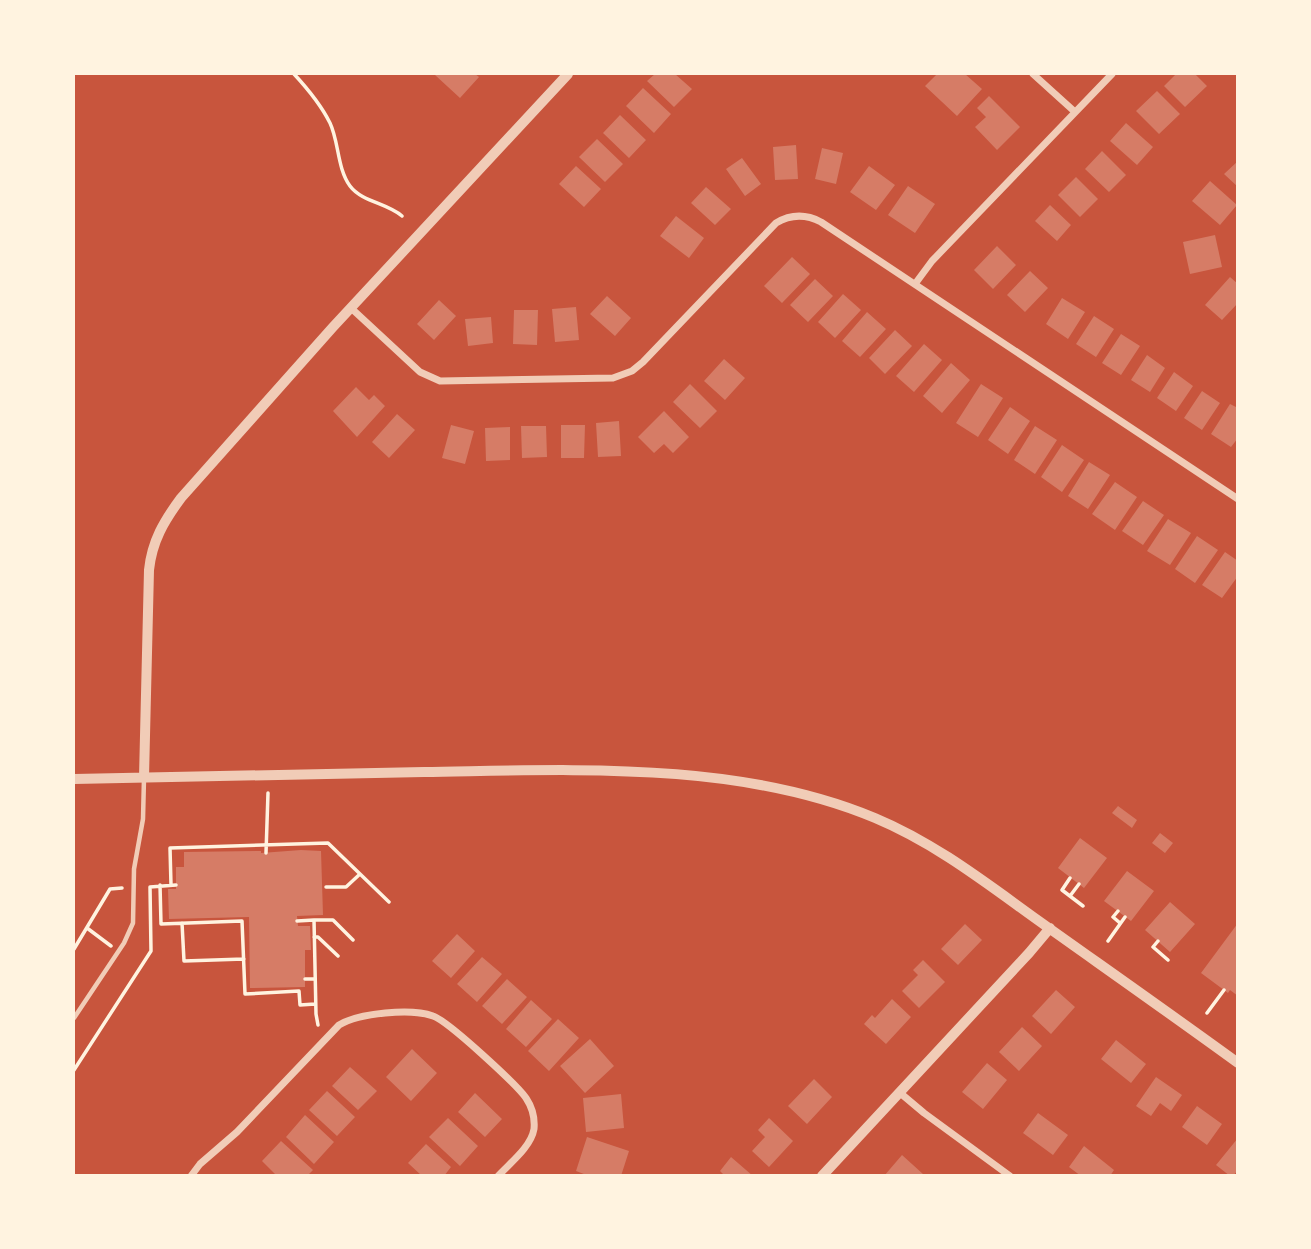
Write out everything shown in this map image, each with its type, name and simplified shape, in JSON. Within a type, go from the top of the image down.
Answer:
[{"type":"street","points":[[144,777],[148,583],[153,543],[164,522],[181,498],[351,308],[568,74]]},
{"type":"street","points":[[1033,74],[1075,112]]},
{"type":"street","points":[[915,284],[932,261],[1112,74]]},
{"type":"street","points":[[351,308],[420,372],[440,381],[606,379],[626,374],[638,367],[771,228],[789,217],[816,219],[1237,499]]},
{"type":"street","points":[[74,779],[457,772],[642,772],[681,773],[717,778],[805,795],[848,807],[895,827],[960,864],[1237,1063]]},
{"type":"street","points":[[822,1175],[1050,928]]},
{"type":"street","points":[[191,1175],[228,1141],[339,1026],[368,1014],[416,1013],[431,1015],[446,1023],[515,1086],[530,1105],[534,1119],[533,1133],[520,1152],[498,1175]]},
{"type":"street","points":[[899,1092],[1010,1175]]},
{"type":"lane","points":[[74,1018],[119,951],[133,923],[134,869],[143,819],[144,777]]},
{"type":"path","points":[[294,74],[330,123],[350,186],[364,197],[393,209],[402,216]]},
{"type":"path","points":[[266,853],[268,793]]},
{"type":"path","points":[[74,1070],[151,951],[150,887],[173,885],[170,848],[328,843],[389,902]]},
{"type":"path","points":[[326,887],[346,887],[360,874]]},
{"type":"path","points":[[1070,878],[1062,890],[1083,906]]},
{"type":"path","points":[[1070,896],[1079,884]]},
{"type":"path","points":[[160,886],[161,923],[242,921],[245,994],[299,991],[300,1005],[315,1004]]},
{"type":"path","points":[[74,949],[110,889],[122,888]]},
{"type":"path","points":[[1118,911],[1113,917],[1120,923]]},
{"type":"path","points":[[1108,941],[1125,917]]},
{"type":"path","points":[[314,920],[315,1004],[318,1025]]},
{"type":"path","points":[[298,921],[332,920],[353,940]]},
{"type":"path","points":[[182,923],[184,961],[244,958]]},
{"type":"path","points":[[87,928],[119,951]]},
{"type":"path","points":[[243,936],[249,936]]},
{"type":"path","points":[[314,937],[318,937],[338,956]]},
{"type":"path","points":[[1158,942],[1153,947],[1168,960]]},
{"type":"path","points":[[305,979],[315,979]]},
{"type":"path","points":[[1207,1013],[1224,990]]},
{"type":"building","points":[[475,74],[479,77],[460,98],[435,75]]},
{"type":"building","points":[[655,74],[675,74],[692,89],[674,107],[647,81]]},
{"type":"building","points":[[937,74],[965,74],[982,89],[957,116],[925,86]]},
{"type":"building","points":[[1176,74],[1195,74],[1207,86],[1185,107],[1164,86]]},
{"type":"building","points":[[643,88],[671,114],[654,133],[626,106]]},
{"type":"building","points":[[1157,91],[1180,114],[1159,134],[1136,111]]},
{"type":"building","points":[[989,96],[1020,127],[997,150],[975,127],[986,117],[977,108]]},
{"type":"building","points":[[620,115],[646,140],[629,158],[603,133]]},
{"type":"building","points":[[1126,123],[1153,147],[1137,165],[1110,141]]},
{"type":"building","points":[[597,139],[623,164],[605,182],[579,157]]},
{"type":"building","points":[[796,145],[798,179],[775,180],[773,147]]},
{"type":"building","points":[[822,148],[843,153],[836,184],[815,179]]},
{"type":"building","points":[[1102,151],[1126,175],[1109,192],[1085,169]]},
{"type":"building","points":[[742,158],[761,184],[745,196],[726,169]]},
{"type":"building","points":[[1238,161],[1238,187],[1224,174]]},
{"type":"building","points":[[576,166],[601,189],[584,207],[559,184]]},
{"type":"building","points":[[869,166],[895,185],[876,210],[850,192]]},
{"type":"building","points":[[1076,177],[1098,199],[1080,217],[1058,195]]},
{"type":"building","points":[[1210,181],[1237,205],[1220,225],[1192,201]]},
{"type":"building","points":[[908,186],[935,204],[915,233],[888,215]]},
{"type":"building","points":[[706,187],[731,209],[715,225],[691,203]]},
{"type":"building","points":[[1050,205],[1071,225],[1057,241],[1035,221]]},
{"type":"building","points":[[676,216],[704,238],[689,258],[660,236]]},
{"type":"building","points":[[1215,235],[1222,267],[1190,274],[1183,242]]},
{"type":"building","points":[[997,246],[1016,265],[993,289],[974,270]]},
{"type":"building","points":[[792,257],[810,274],[782,303],[764,286]]},
{"type":"building","points":[[1030,271],[1048,288],[1025,312],[1007,295]]},
{"type":"building","points":[[1230,277],[1238,284],[1238,303],[1222,320],[1205,305]]},
{"type":"building","points":[[815,279],[833,296],[808,322],[790,305]]},
{"type":"building","points":[[843,294],[861,310],[835,338],[818,322]]},
{"type":"building","points":[[607,296],[631,318],[615,336],[590,314]]},
{"type":"building","points":[[1062,298],[1085,312],[1068,339],[1046,324]]},
{"type":"building","points":[[439,300],[456,316],[434,340],[417,324]]},
{"type":"building","points":[[576,307],[579,340],[555,342],[552,309]]},
{"type":"building","points":[[514,310],[538,310],[537,345],[513,344]]},
{"type":"building","points":[[867,312],[886,329],[860,357],[842,341]]},
{"type":"building","points":[[1094,316],[1114,329],[1096,357],[1076,344]]},
{"type":"building","points":[[491,317],[493,343],[468,346],[465,319]]},
{"type":"building","points":[[895,330],[912,346],[885,374],[869,358]]},
{"type":"building","points":[[1121,334],[1140,346],[1121,375],[1102,363]]},
{"type":"building","points":[[924,344],[942,360],[914,392],[896,376]]},
{"type":"building","points":[[1147,355],[1165,368],[1150,392],[1131,380]]},
{"type":"building","points":[[724,359],[745,378],[725,400],[704,381]]},
{"type":"building","points":[[951,363],[970,380],[942,413],[923,396]]},
{"type":"building","points":[[1174,372],[1193,386],[1176,411],[1157,398]]},
{"type":"building","points":[[690,384],[717,411],[700,428],[673,402]]},
{"type":"building","points":[[981,384],[1003,398],[978,437],[956,423]]},
{"type":"building","points":[[356,387],[369,400],[374,395],[385,406],[357,437],[333,411]]},
{"type":"building","points":[[1202,391],[1220,403],[1202,430],[1184,418]]},
{"type":"building","points":[[1230,404],[1238,408],[1238,438],[1231,447],[1211,434]]},
{"type":"building","points":[[1010,407],[1030,421],[1008,454],[988,440]]},
{"type":"building","points":[[664,411],[689,437],[673,453],[664,444],[654,453],[638,437]]},
{"type":"building","points":[[397,414],[415,430],[389,458],[372,442]]},
{"type":"building","points":[[619,421],[621,456],[598,457],[596,423]]},
{"type":"building","points":[[451,425],[474,431],[465,464],[442,458]]},
{"type":"building","points":[[561,425],[585,425],[584,458],[561,458]]},
{"type":"building","points":[[521,426],[546,426],[547,457],[522,458]]},
{"type":"building","points":[[1035,426],[1057,440],[1035,474],[1014,460]]},
{"type":"building","points":[[510,427],[510,460],[486,461],[485,428]]},
{"type":"building","points":[[1062,445],[1084,460],[1062,492],[1041,477]]},
{"type":"building","points":[[1089,462],[1110,475],[1088,509],[1068,496]]},
{"type":"building","points":[[1115,482],[1137,497],[1115,530],[1092,514]]},
{"type":"building","points":[[1143,501],[1164,515],[1143,545],[1122,531]]},
{"type":"building","points":[[1168,519],[1191,533],[1170,565],[1147,551]]},
{"type":"building","points":[[1197,536],[1218,550],[1195,583],[1175,569]]},
{"type":"building","points":[[1225,552],[1238,561],[1238,576],[1222,598],[1202,585]]},
{"type":"building","points":[[1118,806],[1137,820],[1132,828],[1112,813]]},
{"type":"building","points":[[1160,833],[1173,843],[1165,853],[1152,843]]},
{"type":"building","points":[[1080,838],[1107,858],[1084,888],[1058,868]]},
{"type":"building","points":[[321,851],[323,915],[297,916],[298,926],[310,926],[311,950],[305,950],[305,987],[250,988],[249,917],[169,919],[168,889],[176,889],[176,867],[184,867],[184,852],[261,853]]},
{"type":"building","points":[[1127,871],[1154,891],[1131,921],[1104,901]]},
{"type":"building","points":[[1170,902],[1195,924],[1170,952],[1145,930]]},
{"type":"building","points":[[1238,923],[1238,996],[1230,990],[1228,993],[1201,973]]},
{"type":"building","points":[[965,924],[982,940],[958,965],[941,949]]},
{"type":"building","points":[[457,934],[475,951],[451,978],[432,961]]},
{"type":"building","points":[[482,957],[502,974],[477,1002],[457,984]]},
{"type":"building","points":[[923,960],[945,982],[919,1008],[902,991],[918,975],[913,970]]},
{"type":"building","points":[[507,979],[527,997],[502,1024],[482,1006]]},
{"type":"building","points":[[1056,990],[1075,1007],[1051,1034],[1032,1016]]},
{"type":"building","points":[[892,999],[911,1017],[886,1044],[864,1024],[872,1015],[875,1018]]},
{"type":"building","points":[[531,1000],[552,1019],[526,1047],[506,1029]]},
{"type":"building","points":[[558,1019],[579,1038],[549,1071],[528,1051]]},
{"type":"building","points":[[1022,1027],[1042,1046],[1019,1071],[999,1052]]},
{"type":"building","points":[[590,1039],[614,1066],[585,1093],[560,1066]]},
{"type":"building","points":[[1116,1040],[1146,1064],[1131,1083],[1101,1059]]},
{"type":"building","points":[[412,1049],[437,1073],[411,1101],[386,1077]]},
{"type":"building","points":[[987,1063],[1007,1080],[983,1109],[962,1092]]},
{"type":"building","points":[[350,1067],[377,1091],[358,1110],[332,1086]]},
{"type":"building","points":[[1156,1077],[1182,1095],[1171,1111],[1160,1103],[1151,1116],[1136,1106]]},
{"type":"building","points":[[814,1079],[832,1097],[807,1124],[788,1106]]},
{"type":"building","points":[[327,1091],[355,1117],[337,1136],[309,1110]]},
{"type":"building","points":[[475,1093],[502,1119],[485,1137],[458,1112]]},
{"type":"building","points":[[621,1094],[624,1128],[586,1132],[583,1098]]},
{"type":"building","points":[[1197,1106],[1222,1124],[1207,1145],[1182,1127]]},
{"type":"building","points":[[1038,1113],[1068,1135],[1053,1155],[1023,1133]]},
{"type":"building","points":[[305,1115],[334,1142],[314,1164],[286,1137]]},
{"type":"building","points":[[448,1118],[478,1146],[460,1166],[429,1137]]},
{"type":"building","points":[[769,1118],[793,1141],[769,1167],[752,1151],[765,1137],[758,1130]]},
{"type":"building","points":[[587,1137],[629,1151],[621,1176],[589,1176],[576,1171]]},
{"type":"building","points":[[1238,1138],[1238,1170],[1230,1176],[1216,1165]]},
{"type":"building","points":[[281,1141],[313,1170],[307,1176],[277,1176],[262,1161]]},
{"type":"building","points":[[426,1144],[451,1167],[444,1176],[422,1176],[408,1163]]},
{"type":"building","points":[[1084,1146],[1114,1170],[1110,1176],[1081,1176],[1069,1167]]},
{"type":"building","points":[[902,1155],[923,1174],[921,1176],[884,1176]]},
{"type":"building","points":[[731,1157],[753,1176],[725,1176],[720,1171]]}]
